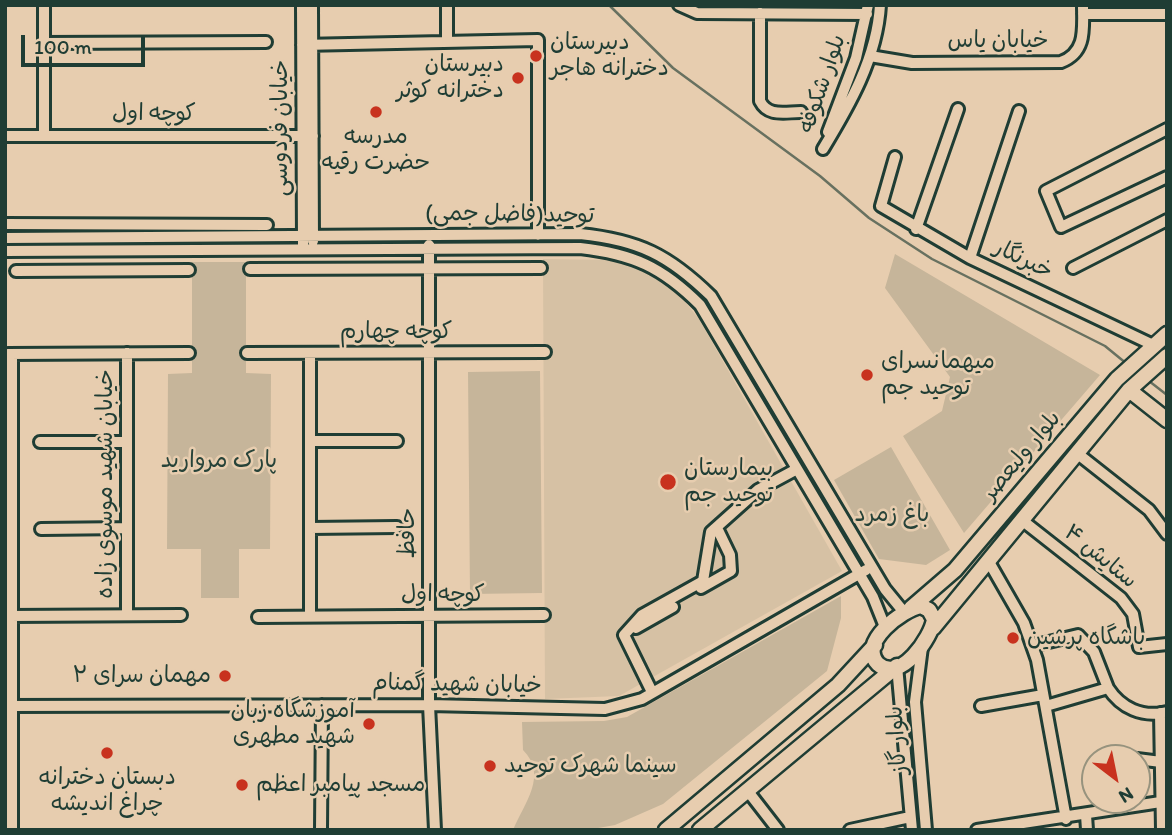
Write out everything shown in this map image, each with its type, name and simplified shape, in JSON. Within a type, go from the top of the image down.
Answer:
[{"type":"main road","name":"بلوار ولیعصر","points":[[885,627],[947,579],[1122,373],[1152,344],[1167,334]]},
{"type":"main road","name":"بلوار ولیعصر","points":[[922,647],[933,628],[1131,388],[1162,361]]},
{"type":"main road","points":[[1131,388],[1167,420]]},
{"type":"main road","points":[[947,579],[948,592],[954,595],[964,592]]},
{"type":"main road","points":[[907,609],[921,606],[929,610],[934,619],[933,628]]},
{"type":"main road","points":[[885,627],[873,655],[878,663],[887,668],[897,666]]},
{"type":"main road","points":[[666,830],[838,685],[875,646]]},
{"type":"main road","points":[[700,830],[922,647]]},
{"type":"street","points":[[44,5],[44,135]]},
{"type":"street","name":"خیابان فردوسی","points":[[302,5],[307,45],[308,251]]},
{"type":"street","name":"خیابان فردوسی","points":[[307,45],[312,5]]},
{"type":"street","points":[[447,5],[447,41]]},
{"type":"street","points":[[680,5],[697,13],[867,10]]},
{"type":"street","name":"بلوار شکوفه","points":[[867,10],[856,58],[837,102],[822,149],[848,107],[870,56],[880,5]]},
{"type":"street","points":[[1083,10],[1167,14]]},
{"type":"street","name":"خیابان یاس","points":[[870,56],[912,63],[1061,62],[1073,56],[1081,45],[1083,10]]},
{"type":"street","points":[[760,13],[760,101],[764,109],[771,113],[801,112]]},
{"type":"street","points":[[307,45],[538,40],[538,235]]},
{"type":"street","points":[[44,43],[266,42]]},
{"type":"street","points":[[916,229],[958,109]]},
{"type":"street","points":[[970,258],[1019,111]]},
{"type":"street","points":[[1167,129],[1046,191],[1061,227],[1167,177]]},
{"type":"street","name":"کوچه اول","points":[[5,135],[308,135]]},
{"type":"street","name":"خبرنگار","points":[[895,157],[881,206],[916,229],[970,258],[1152,344]]},
{"type":"street","points":[[1073,268],[1167,220]]},
{"type":"street","points":[[5,224],[88,222],[267,225]]},
{"type":"street","points":[[87,238],[88,222]]},
{"type":"street","name":"حافظ","points":[[429,235],[429,705],[435,830]]},
{"type":"street","name":"توحید(فاضل جمی)","points":[[5,238],[538,235],[617,238],[653,250],[685,270],[711,296],[872,566],[907,609]]},
{"type":"street","name":"توحید(فاضل جمی)","points":[[5,251],[580,248],[614,252],[647,263],[676,281],[700,305],[860,573],[885,627]]},
{"type":"street","points":[[88,251],[88,271]]},
{"type":"street","points":[[250,269],[541,268]]},
{"type":"street","points":[[16,271],[189,270]]},
{"type":"street","name":"کوچه چهارم","points":[[247,353],[545,352]]},
{"type":"street","name":"خیابان شهید موسوی زاده","points":[[127,353],[127,615]]},
{"type":"street","points":[[12,830],[8,706],[9,354],[189,353]]},
{"type":"street","points":[[310,353],[310,616]]},
{"type":"street","points":[[775,429],[787,422]]},
{"type":"street","points":[[310,442],[397,441]]},
{"type":"street","points":[[40,442],[127,442]]},
{"type":"street","points":[[1078,454],[1116,481],[1165,527]]},
{"type":"street","points":[[655,691],[624,635],[642,615],[703,581],[714,530],[758,490],[797,469]]},
{"type":"street","name":"ستایش ۴","points":[[1023,521],[1121,597],[1133,614],[1139,648],[1167,644]]},
{"type":"street","points":[[310,528],[397,527]]},
{"type":"street","points":[[41,529],[127,528]]},
{"type":"street","points":[[655,691],[631,635],[638,625],[731,571],[730,555],[714,530]]},
{"type":"street","points":[[989,562],[1024,624],[1032,646],[1066,819]]},
{"type":"street","name":"خیابان شهید گمنام","points":[[8,706],[429,705],[605,709],[624,706],[655,691],[872,566]]},
{"type":"street","points":[[9,616],[181,615]]},
{"type":"street","name":"کوچه اول","points":[[258,617],[544,615]]},
{"type":"street","points":[[1032,646],[1078,635],[1094,652],[1117,703],[1130,710],[1163,712],[1162,830]]},
{"type":"street","name":"بلوار گاز","points":[[922,647],[916,690],[926,830]]},
{"type":"street","name":"بلوار گاز","points":[[897,666],[912,830]]},
{"type":"street","points":[[900,693],[902,686],[908,683],[916,690]]},
{"type":"street","points":[[981,706],[1044,701],[1108,688]]},
{"type":"street","points":[[321,830],[322,705]]},
{"type":"street","points":[[1151,761],[1161,762]]},
{"type":"street","points":[[747,790],[778,830]]},
{"type":"street","points":[[977,830],[1066,819],[1164,801]]},
{"type":"street","points":[[1086,815],[1087,830]]},
{"type":"street","points":[[850,830],[910,817]]},
{"type":"shaded area","name":"بیمارستان توحید جم","points":[[543,259],[612,260],[660,271],[699,319],[842,571],[619,696],[545,699]]},
{"type":"green space","points":[[895,254],[1100,375],[964,533],[903,436],[942,411],[950,377],[885,288]]},
{"type":"green space","name":"پارک مروارید","points":[[192,262],[246,262],[246,373],[271,374],[270,549],[239,549],[239,598],[201,598],[201,549],[167,549],[168,374],[192,373]]},
{"type":"green space","points":[[540,371],[542,593],[470,594],[468,372]]},
{"type":"green space","name":"باغ زمرد","points":[[891,447],[950,550],[926,565],[879,559],[834,480]]},
{"type":"green space","points":[[841,596],[841,618],[827,671],[663,804],[615,825],[587,830],[513,830],[534,779],[534,769],[523,750],[522,722],[604,721],[627,717]]},
{"type":"waterway","points":[[609,5],[673,68],[820,176],[869,218],[932,259],[1105,346],[1127,364]]},
{"type":"waterway","points":[[1149,381],[1167,395]]},
{"type":"place","name":"دبیرستان دخترانه هاجر","points":[[536,56]]},
{"type":"place","name":"دبیرستان دخترانه کوثر","points":[[518,78]]},
{"type":"place","name":"مدرسه حضرت رقیه","points":[[376,112]]},
{"type":"place","name":"میهمانسرای توحید جم","points":[[867,375]]},
{"type":"place","name":"بیمارستان توحید جم","points":[[668,482]]},
{"type":"place","name":"باشگاه پرشین","points":[[1013,638]]},
{"type":"place","name":"مهمان سرای ۲","points":[[225,676]]},
{"type":"place","name":"آموزشگاه زبان شهید مطهری","points":[[369,724]]},
{"type":"place","name":"دبستان دخترانه چراغ اندیشه","points":[[107,753]]},
{"type":"place","name":"سینما شهرک توحید","points":[[490,766]]},
{"type":"place","name":"مسجد پیامبر اعظم","points":[[242,785]]}]
